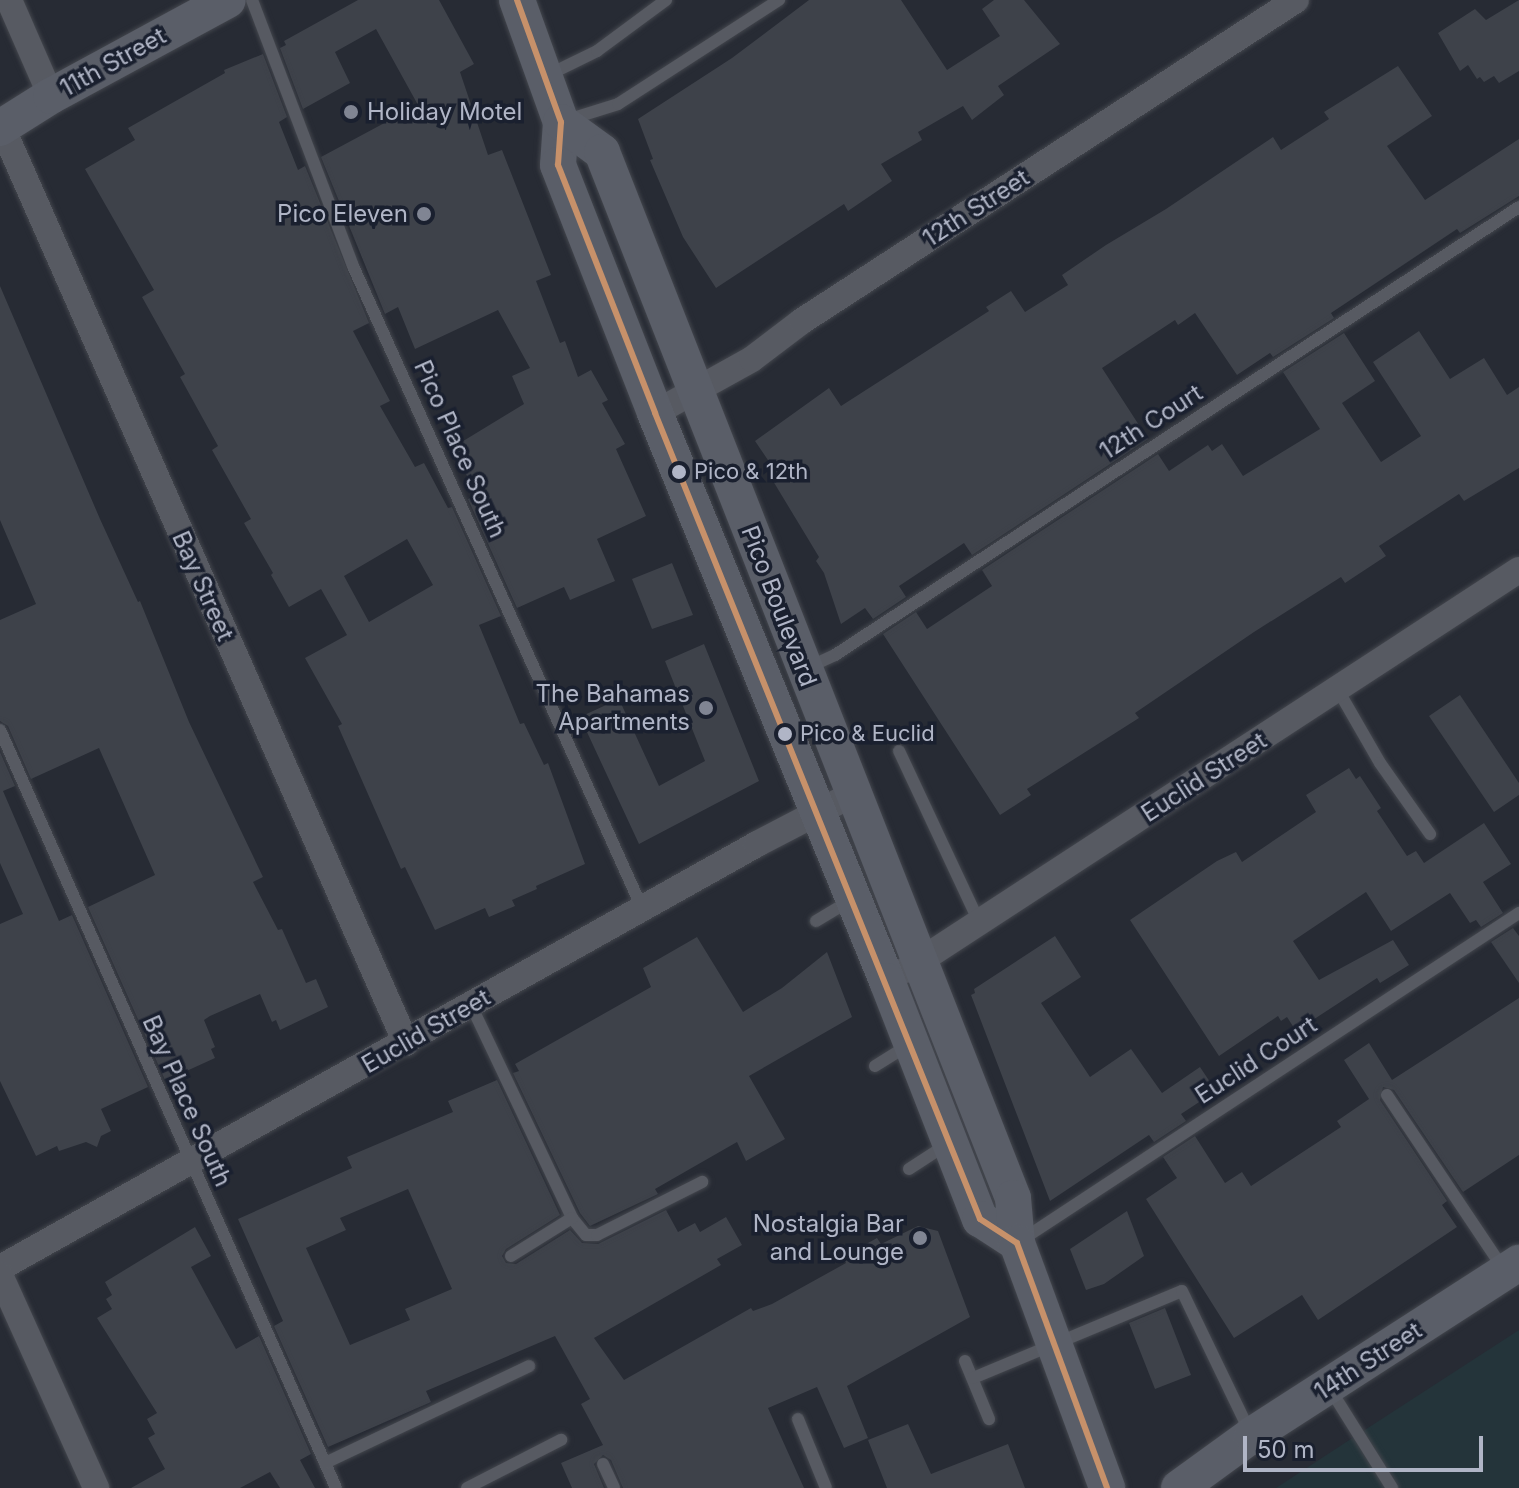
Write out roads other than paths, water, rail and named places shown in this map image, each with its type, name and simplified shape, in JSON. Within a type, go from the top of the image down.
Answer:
[{"type":"main road","name":"11th Street","points":[[1,127],[51,96],[228,0]]},
{"type":"main road","name":"Pico Boulevard","points":[[517,0],[561,122],[558,165],[655,413],[887,981],[980,1219],[1017,1243]]},
{"type":"main road","name":"Pico Boulevard","points":[[561,122],[602,152],[1013,1198],[1017,1243],[1101,1481]]},
{"type":"main road","name":"14th Street","points":[[1179,1488],[1252,1435],[1512,1267]]},
{"type":"street","points":[[9,0],[51,96]]},
{"type":"street","name":"12th Street","points":[[655,413],[752,359],[802,321],[1296,0]]},
{"type":"street","name":"Bay Street","points":[[1,127],[406,1043]]},
{"type":"street","name":"Euclid Street","points":[[887,981],[980,924],[1519,570]]},
{"type":"street","name":"Euclid Street","points":[[0,1268],[817,811],[853,794]]},
{"type":"street","points":[[0,1275],[96,1488]]},
{"type":"lane","name":"Pico Place South","points":[[252,0],[353,266],[643,910]]},
{"type":"lane","points":[[545,77],[597,51],[666,0]]},
{"type":"lane","points":[[561,122],[618,104],[779,0]]},
{"type":"lane","name":"12th Court","points":[[804,670],[847,647],[1519,207]]},
{"type":"lane","points":[[1338,690],[1380,763],[1430,834]]},
{"type":"lane","name":"Bay Place South","points":[[0,730],[336,1488]]},
{"type":"lane","points":[[899,751],[980,924]]},
{"type":"lane","points":[[816,921],[852,900]]},
{"type":"lane","name":"Euclid Court","points":[[1017,1243],[1519,913]]},
{"type":"lane","points":[[471,1005],[572,1218],[586,1235],[597,1235],[702,1182]]},
{"type":"lane","points":[[875,1066],[911,1043]]},
{"type":"lane","points":[[1387,1095],[1512,1267]]},
{"type":"lane","points":[[909,1169],[949,1143]]},
{"type":"lane","points":[[511,1256],[572,1218]]},
{"type":"lane","points":[[973,1378],[1182,1291],[1252,1435]]},
{"type":"lane","points":[[965,1361],[989,1419]]},
{"type":"lane","points":[[325,1463],[529,1366]]},
{"type":"lane","points":[[1329,1387],[1392,1488]]},
{"type":"lane","points":[[798,1419],[826,1488]]},
{"type":"lane","points":[[467,1488],[561,1440]]},
{"type":"lane","points":[[603,1464],[614,1488]]},
{"type":"place","name":"Holiday Motel","points":[[351,112]]},
{"type":"place","name":"Pico Eleven","points":[[424,214]]},
{"type":"place","name":"Pico & 12th","points":[[679,472]]},
{"type":"place","name":"The Bahamas Apartments","points":[[706,708]]},
{"type":"place","name":"Pico & Euclid","points":[[785,734]]},
{"type":"place","name":"Nostalgia Bar and Lounge","points":[[920,1238]]}]
